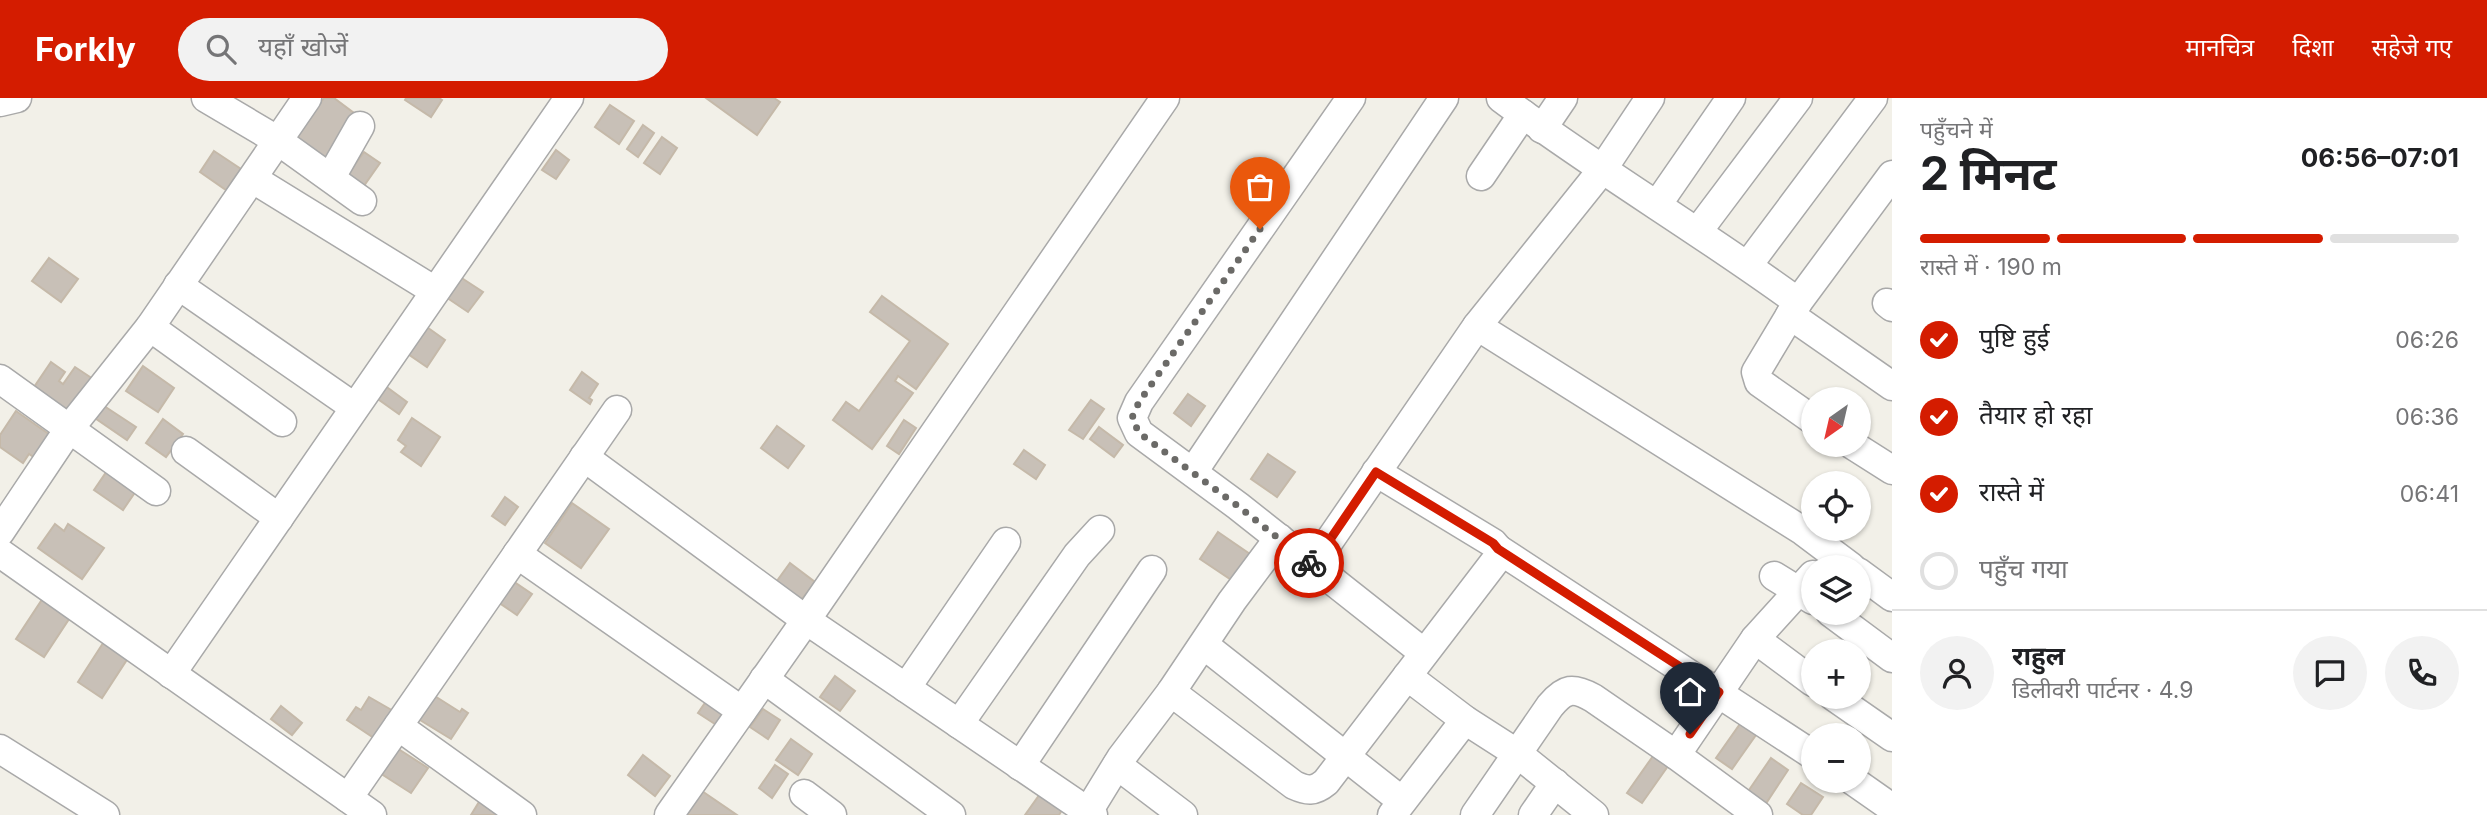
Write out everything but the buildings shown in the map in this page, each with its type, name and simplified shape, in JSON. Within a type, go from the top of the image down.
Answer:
[{"type":"street","points":[[0,102],[17,98]]},
{"type":"street","points":[[206,98],[278,140],[362,201]]},
{"type":"street","points":[[0,532],[69,429],[150,327],[307,98]]},
{"type":"street","points":[[171,674],[569,98]]},
{"type":"street","points":[[668,815],[806,620],[1165,98]]},
{"type":"street","points":[[1351,98],[1147,391],[1132,418],[1139,433],[1279,538],[1423,653]]},
{"type":"street","points":[[1193,472],[1444,98]]},
{"type":"street","points":[[1482,176],[1522,114],[1563,98]]},
{"type":"street","points":[[1312,566],[1477,326],[1602,170],[1650,98]]},
{"type":"street","points":[[1657,205],[1731,98]]},
{"type":"street","points":[[1698,231],[1798,98]]},
{"type":"street","points":[[1748,265],[1873,98]]},
{"type":"street","points":[[1522,114],[1602,170],[1748,265],[1794,309],[1892,386]]},
{"type":"street","points":[[331,177],[360,126]]},
{"type":"street","points":[[1801,412],[1759,382],[1756,372],[1794,309],[1892,175]]},
{"type":"street","points":[[253,179],[435,291]]},
{"type":"street","points":[[178,285],[354,407]]},
{"type":"street","points":[[1477,326],[1803,531],[1827,555]]},
{"type":"street","points":[[150,327],[282,422]]},
{"type":"street","points":[[0,379],[156,491]]},
{"type":"street","points":[[348,799],[618,410]]},
{"type":"street","points":[[186,451],[279,518]]},
{"type":"street","points":[[1871,456],[1892,470]]},
{"type":"street","points":[[584,457],[806,620],[1089,814],[1117,765],[1279,538]]},
{"type":"street","points":[[1376,472],[1493,543],[1498,549],[1801,747]]},
{"type":"street","points":[[959,724],[1077,555],[1100,530]]},
{"type":"street","points":[[906,688],[1006,542]]},
{"type":"street","points":[[1171,692],[1294,785],[1305,790],[1318,789],[1348,756],[1423,653],[1494,563],[1499,556],[1498,549]]},
{"type":"street","points":[[0,553],[372,815]]},
{"type":"street","points":[[517,554],[742,711]]},
{"type":"street","points":[[1020,766],[1152,570]]},
{"type":"street","points":[[1774,576],[1801,585]]},
{"type":"street","points":[[1871,582],[1892,597]]},
{"type":"street","points":[[1676,755],[1755,639],[1801,596]]},
{"type":"street","points":[[1848,625],[1892,658]]},
{"type":"street","points":[[1755,639],[1801,673]]},
{"type":"street","points":[[1204,645],[1348,756],[1397,808],[1465,720]]},
{"type":"street","points":[[1407,676],[1465,720],[1518,754],[1594,815]]},
{"type":"street","points":[[764,679],[951,815]]},
{"type":"street","points":[[1475,815],[1559,695],[1568,691],[1579,691],[1676,755],[1758,815]]},
{"type":"street","points":[[1852,709],[1892,737]]},
{"type":"street","points":[[398,726],[522,815]]},
{"type":"street","points":[[0,748],[105,815]]},
{"type":"street","points":[[1117,765],[1183,815]]},
{"type":"street","points":[[1533,815],[1555,783]]},
{"type":"street","points":[[1871,793],[1892,808]]},
{"type":"street","points":[[804,794],[832,815]]},
{"type":"way so far","points":[[1260,229],[1139,402],[1132,418],[1139,433],[1238,506],[1309,563]]},
{"type":"route","points":[[1309,563],[1312,566],[1376,472],[1493,543],[1498,549],[1719,692],[1690,734]]}]
